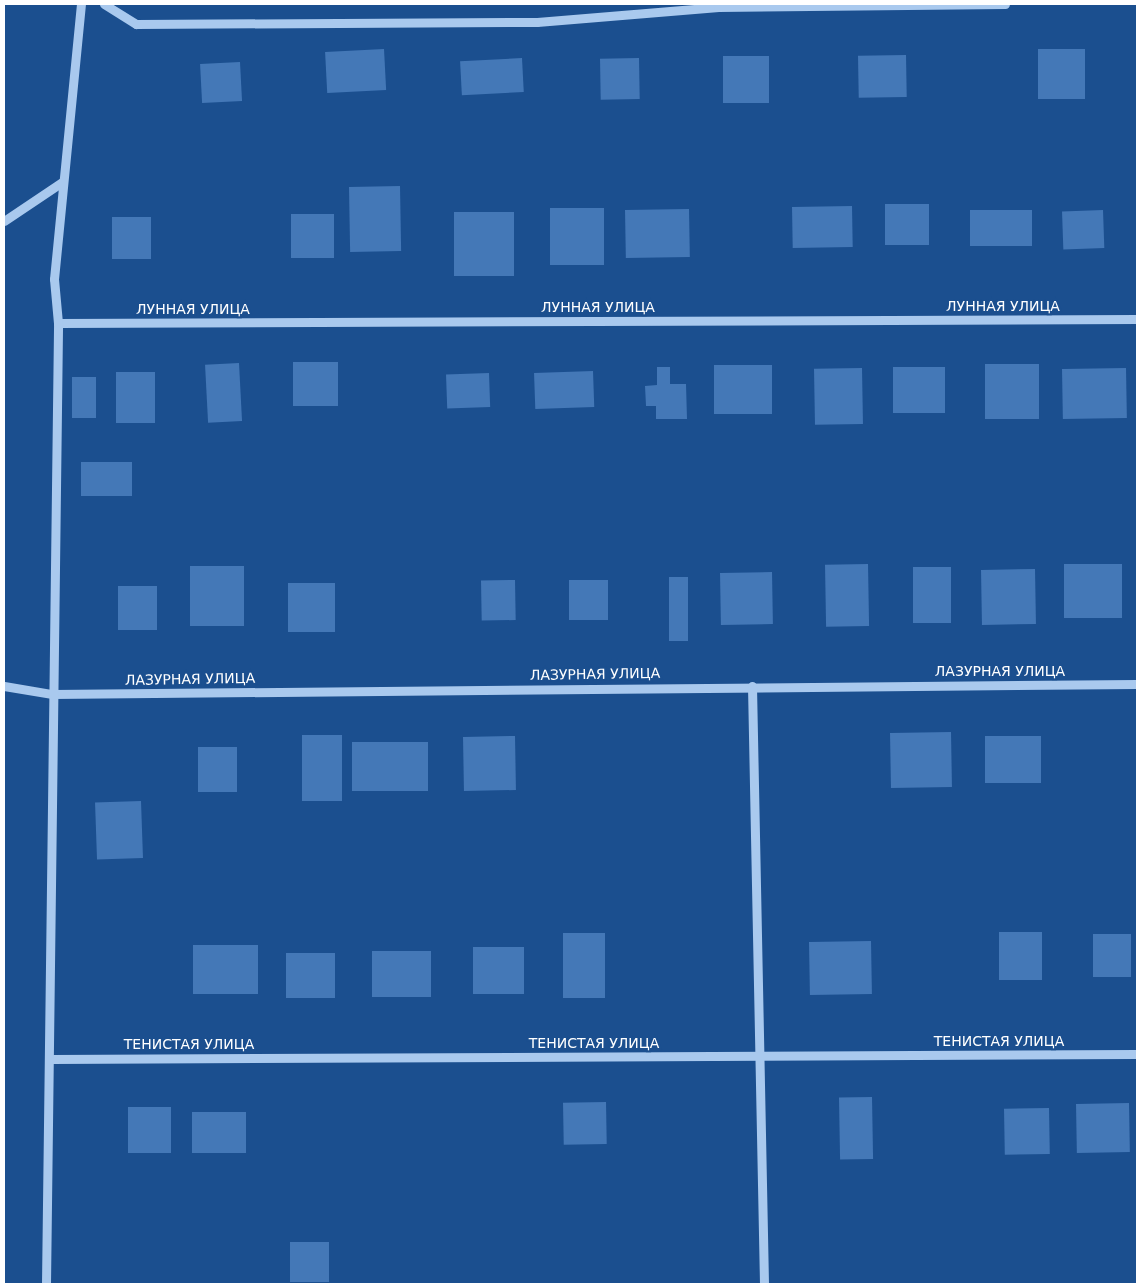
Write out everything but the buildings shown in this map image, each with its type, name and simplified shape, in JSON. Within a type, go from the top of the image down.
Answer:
[{"type":"street","points":[[46,1284],[51,1059],[52,694],[58,323],[54,270],[81,4]]},
{"type":"street","points":[[104,4],[136,24],[146,24],[537,22],[718,7],[1005,4]]},
{"type":"street","points":[[4,221],[62,182]]},
{"type":"street","name":"ЛУННАЯ УЛИЦА","points":[[58,323],[1137,319]]},
{"type":"street","name":"ЛАЗУРНАЯ УЛИЦА","points":[[4,686],[52,694],[752,686],[1137,684]]},
{"type":"street","points":[[752,686],[764,1284]]},
{"type":"street","name":"ТЕНИСТАЯ УЛИЦА","points":[[51,1059],[1137,1054]]}]
